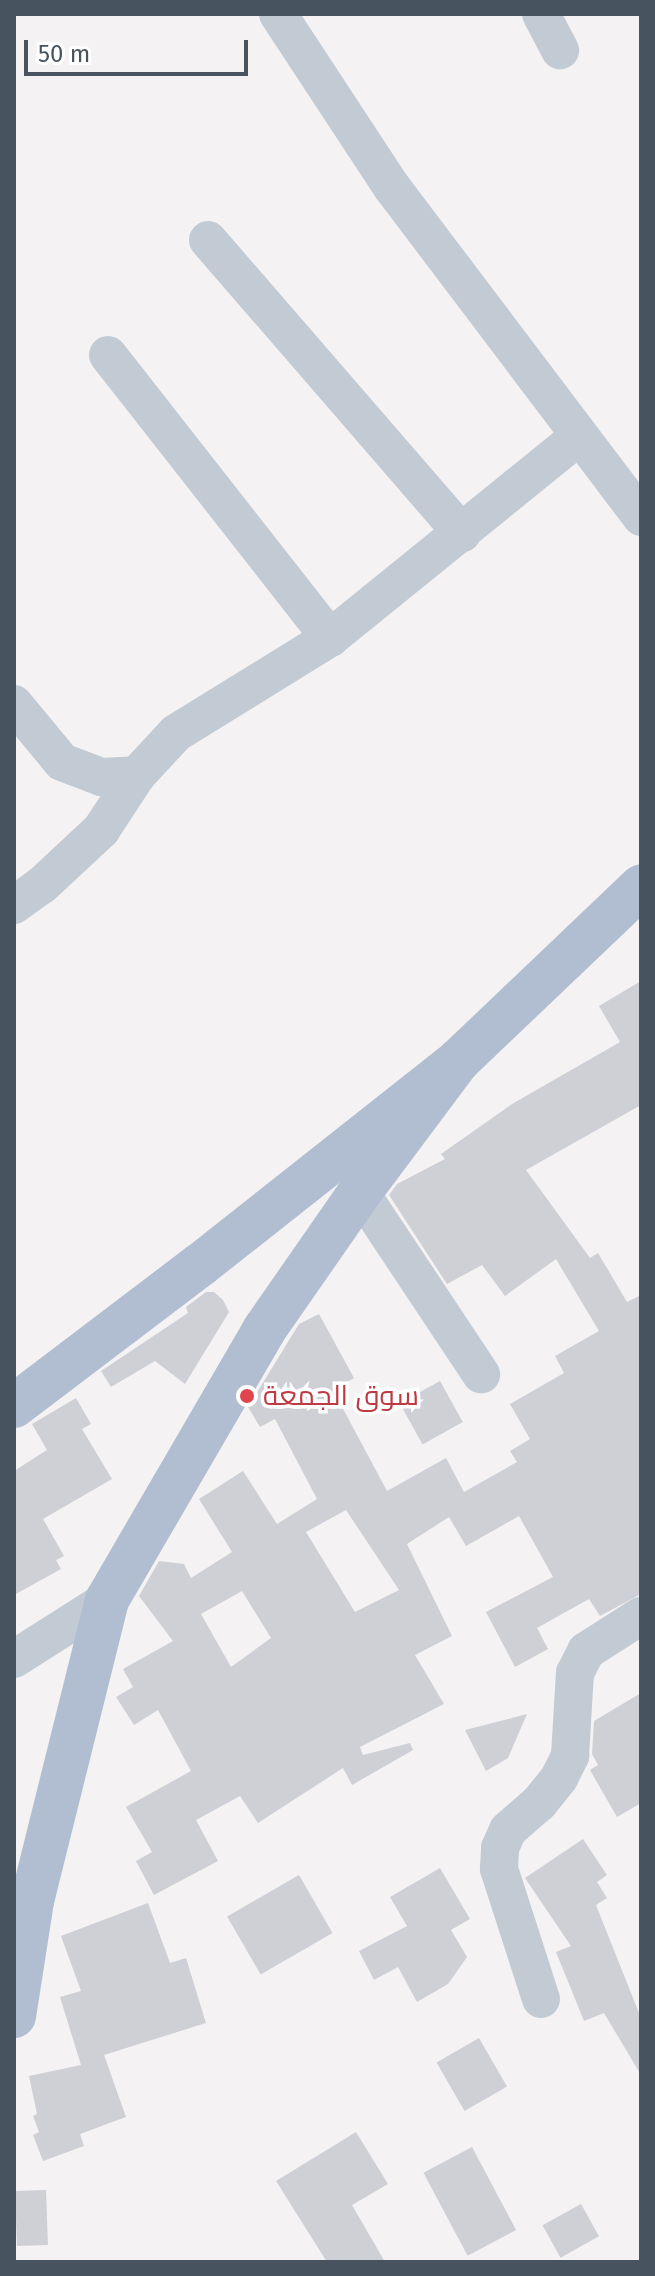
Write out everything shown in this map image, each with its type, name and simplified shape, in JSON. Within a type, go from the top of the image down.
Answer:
[{"type":"main road","points":[[14,1406],[458,1061],[641,887]]},
{"type":"main road","points":[[14,2016],[32,1901],[107,1600],[264,1330],[360,1192],[458,1061]]},
{"type":"main road","points":[[257,1220],[282,1227],[297,1251],[297,1267],[290,1293]]},
{"type":"street","points":[[278,14],[391,186],[641,517]]},
{"type":"street","points":[[541,14],[560,50]]},
{"type":"street","points":[[208,240],[462,533]]},
{"type":"street","points":[[108,355],[330,638]]},
{"type":"street","points":[[14,905],[42,885],[101,830],[137,775],[176,733],[330,638],[578,437]]},
{"type":"street","points":[[14,704],[62,762],[101,777],[137,775]]},
{"type":"street","points":[[360,1192],[481,1374]]},
{"type":"street","points":[[14,1659],[107,1600]]},
{"type":"street","points":[[541,1999],[499,1869],[500,1848],[508,1830],[539,1803],[559,1778],[570,1756],[575,1673],[586,1651],[641,1616]]},
{"type":"building","points":[[641,981],[641,1105],[526,1170],[590,1258],[598,1253],[627,1302],[641,1295],[641,1594],[600,1616],[589,1599],[537,1628],[548,1649],[515,1667],[486,1612],[553,1577],[519,1516],[466,1546],[449,1517],[407,1544],[452,1636],[415,1655],[444,1704],[360,1747],[363,1755],[410,1743],[413,1750],[352,1785],[343,1768],[258,1823],[240,1796],[196,1820],[218,1861],[154,1895],[136,1861],[152,1852],[126,1807],[191,1771],[158,1710],[134,1725],[116,1697],[133,1687],[123,1669],[173,1641],[139,1596],[159,1561],[184,1564],[191,1578],[232,1552],[199,1499],[243,1471],[277,1524],[317,1499],[275,1419],[260,1427],[248,1407],[299,1324],[319,1314],[354,1378],[333,1390],[387,1491],[446,1458],[464,1492],[517,1462],[510,1451],[530,1439],[510,1404],[564,1373],[555,1356],[599,1331],[556,1259],[505,1296],[482,1265],[447,1284],[389,1195],[397,1184],[445,1159],[441,1154],[512,1104],[620,1042],[599,1006]],"holes":[[[346,1510],[399,1590],[355,1612],[306,1532]],[[242,1591],[271,1638],[231,1667],[201,1614]]]},
{"type":"building","points":[[206,1292],[214,1292],[229,1312],[185,1384],[155,1361],[111,1387],[101,1371],[188,1313],[186,1307]]},
{"type":"building","points":[[440,1381],[463,1422],[423,1444],[400,1403]]},
{"type":"building","points":[[76,1398],[91,1424],[82,1429],[112,1479],[43,1519],[64,1556],[56,1560],[61,1569],[14,1595],[14,1471],[47,1450],[32,1424]]},
{"type":"building","points":[[641,1693],[641,1803],[617,1817],[590,1770],[598,1765],[592,1754],[594,1721]]},
{"type":"building","points":[[527,1714],[508,1758],[486,1771],[465,1730]]},
{"type":"building","points":[[583,1839],[607,1875],[597,1882],[607,1898],[596,1905],[641,2018],[641,2075],[604,2013],[584,2021],[556,1952],[571,1946],[525,1878]]},
{"type":"building","points":[[440,1868],[470,1919],[451,1930],[467,1957],[448,1984],[417,2002],[398,1967],[374,1980],[359,1951],[407,1926],[390,1897]]},
{"type":"building","points":[[299,1875],[332,1933],[261,1975],[227,1916]]},
{"type":"building","points":[[148,1903],[170,1963],[186,1958],[206,2023],[104,2055],[126,2117],[80,2134],[84,2146],[43,2161],[33,2135],[39,2132],[33,2116],[37,2114],[29,2076],[81,2065],[60,1997],[81,1991],[61,1936]]},
{"type":"building","points":[[479,2038],[507,2086],[465,2111],[437,2062]]},
{"type":"building","points":[[356,2132],[388,2184],[352,2205],[385,2262],[327,2262],[276,2181]]},
{"type":"building","points":[[472,2147],[516,2230],[468,2256],[423,2173]]},
{"type":"building","points":[[46,2190],[48,2245],[17,2246],[15,2191]]},
{"type":"building","points":[[581,2204],[599,2236],[560,2258],[543,2225]]},
{"type":"place","name":"سوق الجمعة","points":[[247,1396]]}]
